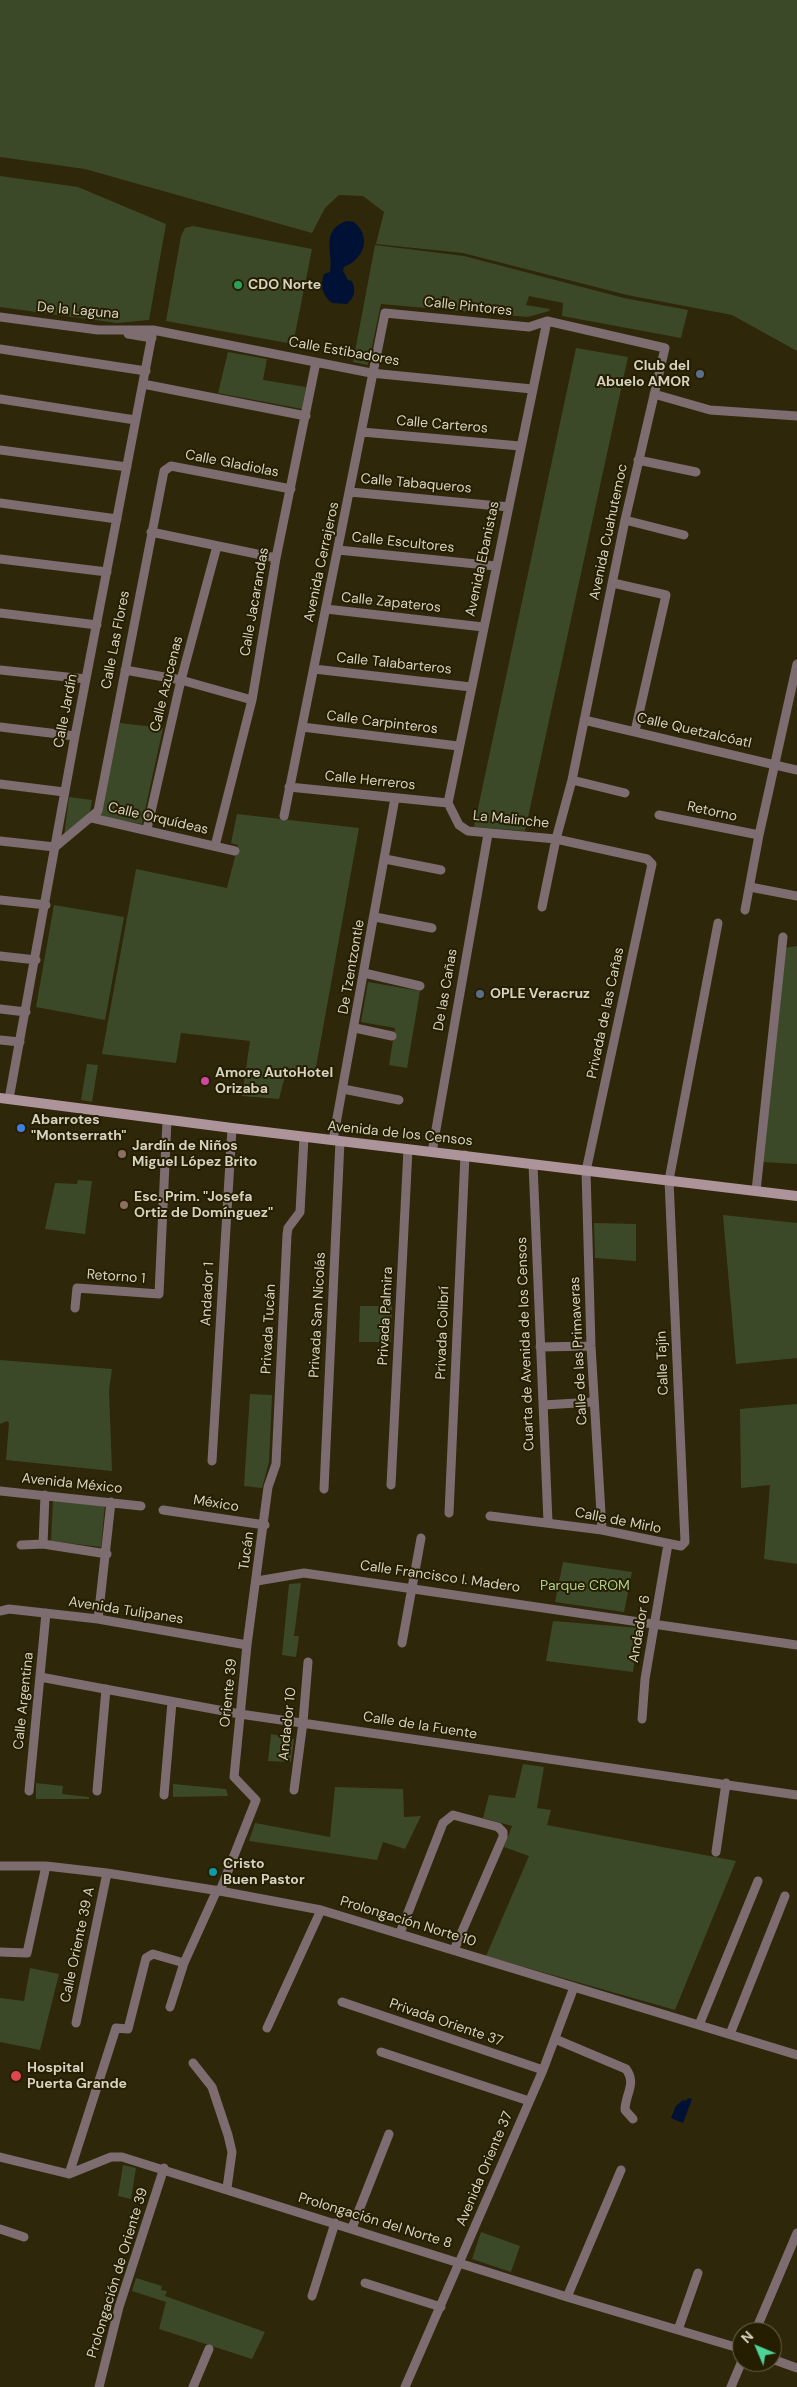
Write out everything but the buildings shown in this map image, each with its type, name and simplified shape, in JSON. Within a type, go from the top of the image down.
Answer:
[{"type":"street","name":"Calle Pintores","points":[[385,313],[529,327],[546,321]]},
{"type":"street","name":"Avenida Cerrajeros","points":[[284,816],[385,313]]},
{"type":"street","name":"De la Laguna","points":[[0,317],[98,330],[153,334]]},
{"type":"street","name":"Avenida Ebanistas","points":[[448,803],[458,746],[546,321]]},
{"type":"street","name":"Avenida Cuahutemoc","points":[[542,907],[556,839],[572,780],[638,460],[665,348],[546,321]]},
{"type":"street","name":"Calle Estibadores","points":[[153,334],[372,373],[532,388]]},
{"type":"street","name":"Calle Jardín","points":[[5,1098],[26,1012],[64,792],[153,334]]},
{"type":"street","points":[[0,349],[146,371]]},
{"type":"street","name":"Calle Jacarandas","points":[[215,846],[252,700],[276,558],[316,362]]},
{"type":"street","points":[[143,384],[306,416]]},
{"type":"street","points":[[654,394],[710,410],[797,416]]},
{"type":"street","points":[[0,399],[135,420]]},
{"type":"street","name":"Calle Carteros","points":[[362,432],[520,446]]},
{"type":"street","points":[[0,450],[127,467]]},
{"type":"street","points":[[638,460],[696,472]]},
{"type":"street","name":"Calle Gladiolas","points":[[167,467],[291,489]]},
{"type":"street","name":"Calle Las Flores","points":[[92,818],[98,811],[124,670],[164,471],[167,467]]},
{"type":"street","name":"Calle Tabaqueros","points":[[350,492],[509,507]]},
{"type":"street","points":[[0,503],[117,519]]},
{"type":"street","points":[[625,520],[684,535]]},
{"type":"street","points":[[152,532],[276,558]]},
{"type":"street","name":"Calle Azucenas","points":[[147,829],[181,680],[217,546]]},
{"type":"street","name":"Calle Escultores","points":[[338,550],[496,566]]},
{"type":"street","points":[[0,559],[107,572]]},
{"type":"street","points":[[613,583],[666,595],[635,731]]},
{"type":"street","name":"Calle Zapateros","points":[[326,609],[483,627]]},
{"type":"street","points":[[0,613],[96,625]]},
{"type":"street","points":[[745,910],[759,835],[797,664]]},
{"type":"street","name":"Calle Talabarteros","points":[[314,669],[471,686]]},
{"type":"street","points":[[0,670],[86,679]]},
{"type":"street","points":[[124,670],[181,680],[252,700]]},
{"type":"street","name":"Calle Quetzalcóatl","points":[[584,720],[797,770]]},
{"type":"street","points":[[0,727],[75,736]]},
{"type":"street","name":"Calle Carpinteros","points":[[302,727],[458,746]]},
{"type":"street","points":[[572,780],[625,793]]},
{"type":"street","points":[[0,784],[64,792]]},
{"type":"street","name":"Calle Herreros","points":[[289,787],[448,803]]},
{"type":"street","name":"De Tzentzontle","points":[[337,1141],[343,1089],[396,798]]},
{"type":"street","name":"La Malinche","points":[[448,803],[459,825],[468,831],[556,839],[650,861]]},
{"type":"street","name":"Retorno","points":[[659,815],[759,835]]},
{"type":"street","name":"Calle Orquídeas","points":[[55,847],[92,818],[147,829],[235,851]]},
{"type":"street","name":"De las Cañas","points":[[432,1152],[488,834]]},
{"type":"street","points":[[0,841],[55,847]]},
{"type":"street","points":[[385,859],[442,870]]},
{"type":"street","name":"Privada de las Cañas","points":[[586,1171],[652,864],[650,861]]},
{"type":"street","points":[[750,887],[797,896]]},
{"type":"street","points":[[0,900],[46,905]]},
{"type":"street","points":[[375,917],[432,928]]},
{"type":"street","name":"Calle Tajín","points":[[683,1544],[669,1180],[718,923]]},
{"type":"street","points":[[756,1191],[783,937]]},
{"type":"street","points":[[0,956],[36,960]]},
{"type":"street","points":[[364,973],[420,986]]},
{"type":"street","points":[[0,1009],[26,1012]]},
{"type":"street","points":[[354,1028],[392,1036]]},
{"type":"street","points":[[0,1040],[20,1042]]},
{"type":"street","points":[[343,1089],[399,1100]]},
{"type":"street","name":"Avenida de los Censos","points":[[5,1098],[304,1137],[797,1196]]},
{"type":"street","name":"Retorno 1","points":[[75,1308],[77,1288],[159,1294],[167,1120]]},
{"type":"street","name":"Andador 1","points":[[212,1461],[232,1128]]},
{"type":"street","name":"Privada Tucán","points":[[264,1525],[268,1487],[276,1464],[287,1235],[288,1228],[300,1212],[304,1137]]},
{"type":"street","name":"Privada San Nicolás","points":[[324,1489],[337,1141]]},
{"type":"street","name":"Privada Palmira","points":[[392,1485],[408,1149]]},
{"type":"street","name":"Privada Colibrí","points":[[450,1512],[465,1155]]},
{"type":"street","name":"Cuarta de Avenida de los Censos","points":[[533,1164],[548,1522]]},
{"type":"street","name":"Calle de las Primaveras","points":[[586,1171],[591,1346],[602,1530]]},
{"type":"street","points":[[540,1347],[591,1346]]},
{"type":"street","points":[[543,1405],[594,1402]]},
{"type":"street","name":"Avenida México","points":[[0,1491],[45,1494],[141,1506]]},
{"type":"street","points":[[43,1544],[45,1494]]},
{"type":"street","points":[[98,1619],[107,1554],[111,1502]]},
{"type":"street","name":"México","points":[[164,1510],[264,1525]]},
{"type":"street","name":"Calle de Mirlo","points":[[490,1516],[548,1522],[602,1530],[668,1544],[683,1544]]},
{"type":"street","name":"Tucán","points":[[257,1581],[264,1525]]},
{"type":"street","points":[[402,1643],[421,1538]]},
{"type":"street","points":[[21,1545],[43,1544],[107,1554]]},
{"type":"street","name":"Andador 6","points":[[642,1719],[645,1680],[668,1544]]},
{"type":"street","name":"Calle Francisco I. Madero","points":[[257,1581],[304,1573],[551,1607],[655,1625],[797,1645]]},
{"type":"street","name":"Oriente 39","points":[[219,1891],[256,1800],[234,1777],[247,1645],[257,1581]]},
{"type":"street","name":"Avenida Tulipanes","points":[[0,1611],[9,1609],[98,1619],[247,1645]]},
{"type":"street","name":"Calle Argentina","points":[[29,1791],[46,1613]]},
{"type":"street","name":"Andador 10","points":[[294,1790],[303,1722],[308,1662]]},
{"type":"street","name":"Calle de la Fuente","points":[[40,1678],[240,1714],[726,1783],[797,1795]]},
{"type":"street","points":[[97,1791],[106,1689]]},
{"type":"street","points":[[164,1795],[172,1702]]},
{"type":"street","points":[[716,1852],[726,1783]]},
{"type":"street","points":[[400,1934],[443,1822],[453,1815],[498,1827],[503,1832],[503,1837],[454,1950]]},
{"type":"street","name":"Prolongación Norte 10","points":[[0,1866],[46,1866],[107,1873],[321,1910],[797,2055]]},
{"type":"street","points":[[0,1952],[27,1953],[46,1866]]},
{"type":"street","name":"Calle Oriente 39 A","points":[[76,2023],[107,1873]]},
{"type":"street","points":[[699,2025],[758,1881]]},
{"type":"street","points":[[170,2008],[184,1963],[219,1891]]},
{"type":"street","points":[[730,2034],[785,1896]]},
{"type":"street","points":[[267,2028],[321,1910]]},
{"type":"street","points":[[0,2157],[69,2174],[116,2028],[128,2029],[146,1958],[153,1954],[184,1963]]},
{"type":"street","name":"Avenida Oriente 37","points":[[405,2387],[461,2262],[555,2040],[574,1987]]},
{"type":"street","name":"Privada Oriente 37","points":[[342,2002],[542,2070]]},
{"type":"street","points":[[555,2040],[626,2069],[631,2081],[625,2110],[633,2119]]},
{"type":"street","points":[[381,2052],[529,2101]]},
{"type":"street","points":[[193,2063],[212,2087],[228,2135],[232,2152],[227,2188]]},
{"type":"street","points":[[352,2228],[389,2134]]},
{"type":"street","name":"Prolongación del Norte 8","points":[[69,2174],[110,2157],[122,2157],[164,2168],[567,2297],[732,2346]]},
{"type":"street","name":"Prolongación de Oriente 39","points":[[99,2387],[119,2307],[164,2168]]},
{"type":"street","points":[[567,2297],[621,2170]]},
{"type":"street","points":[[312,2296],[335,2223]]},
{"type":"street","points":[[0,2229],[24,2237]]},
{"type":"street","points":[[759,2322],[797,2233]]},
{"type":"street","points":[[678,2330],[698,2273]]},
{"type":"street","points":[[365,2283],[441,2307]]},
{"type":"street","points":[[193,2387],[209,2349]]},
{"type":"street","points":[[782,2363],[797,2368]]},
{"type":"street","points":[[731,2387],[737,2372]]},
{"type":"green space","points":[[0,0],[797,0],[797,351],[732,315],[627,295],[463,253],[376,244],[384,212],[363,196],[339,195],[325,208],[312,233],[85,169],[0,157]]},
{"type":"green space","points":[[0,176],[78,187],[166,224],[149,320],[117,323],[0,307]]},
{"type":"green space","name":"CDO Norte","points":[[193,226],[312,249],[293,344],[166,321],[181,236],[185,228]]},
{"type":"green space","points":[[375,245],[464,256],[624,298],[688,310],[681,338],[562,316],[563,303],[529,296],[526,305],[550,309],[549,311],[528,317],[381,304],[368,365],[353,362]]},
{"type":"green space","points":[[576,348],[628,357],[525,831],[474,827]]},
{"type":"green space","points":[[228,352],[267,359],[263,380],[306,387],[302,409],[218,393]]},
{"type":"green space","points":[[120,723],[163,728],[142,824],[100,817]]},
{"type":"green space","points":[[69,797],[92,800],[90,812],[64,836]]},
{"type":"green space","points":[[237,814],[359,828],[314,1078],[285,1076],[279,1099],[242,1096],[250,1041],[181,1033],[176,1063],[102,1054],[136,869],[227,888],[238,845],[231,843]]},
{"type":"green space","points":[[54,905],[124,917],[105,1020],[36,1007]]},
{"type":"green space","points":[[797,946],[797,1164],[763,1162],[785,948]]},
{"type":"green space","points":[[368,982],[420,991],[407,1068],[389,1065],[395,1028],[361,1022]]},
{"type":"green space","points":[[87,1064],[98,1065],[92,1102],[81,1100]]},
{"type":"green space","points":[[78,1180],[92,1181],[85,1234],[45,1229],[55,1183],[77,1184]]},
{"type":"green space","points":[[723,1215],[797,1223],[797,1358],[736,1364]]},
{"type":"green space","points":[[594,1223],[636,1224],[636,1261],[595,1258]]},
{"type":"green space","points":[[360,1306],[392,1306],[391,1342],[359,1342]]},
{"type":"green space","points":[[0,1360],[112,1369],[109,1390],[112,1471],[6,1460],[9,1423],[7,1421],[0,1424]]},
{"type":"green space","points":[[250,1394],[272,1395],[269,1462],[262,1488],[244,1486]]},
{"type":"green space","points":[[797,1404],[797,1564],[764,1559],[770,1485],[741,1488],[740,1409]]},
{"type":"green space","points":[[53,1500],[105,1504],[101,1547],[51,1541]]},
{"type":"green space","name":"Parque CROM","points":[[563,1562],[632,1572],[624,1612],[555,1602]]},
{"type":"green space","points":[[301,1583],[294,1636],[299,1636],[296,1657],[282,1655],[289,1584]]},
{"type":"green space","points":[[553,1621],[639,1628],[633,1672],[546,1661]]},
{"type":"green space","points":[[271,1734],[294,1739],[291,1762],[268,1761]]},
{"type":"green space","points":[[523,1764],[544,1767],[537,1808],[551,1810],[547,1825],[736,1861],[675,2010],[486,1956],[529,1856],[504,1847],[512,1826],[483,1818],[489,1795],[515,1798]]},
{"type":"green space","points":[[36,1783],[63,1786],[62,1794],[89,1797],[89,1799],[36,1799]]},
{"type":"green space","points":[[173,1784],[226,1789],[228,1796],[173,1797]]},
{"type":"green space","points":[[335,1787],[403,1789],[404,1817],[421,1816],[405,1849],[383,1842],[377,1860],[249,1841],[255,1823],[330,1837]]},
{"type":"green space","points":[[30,1968],[59,1974],[40,2050],[0,2042],[0,1998],[24,2001]]},
{"type":"green space","points":[[123,2165],[136,2168],[131,2199],[118,2196]]},
{"type":"green space","points":[[481,2232],[520,2246],[511,2272],[472,2259]]},
{"type":"green space","points":[[136,2278],[162,2286],[161,2290],[167,2291],[165,2296],[265,2332],[252,2359],[159,2329],[166,2302],[132,2291]]},
{"type":"water","points":[[347,221],[354,222],[360,228],[363,234],[363,247],[357,259],[344,267],[343,271],[348,280],[352,281],[354,291],[352,299],[347,304],[332,303],[326,297],[322,286],[324,274],[330,272],[330,236],[338,225]]},
{"type":"water","points":[[688,2098],[692,2099],[683,2123],[671,2118],[676,2106]]},
{"type":"place","name":"CDO Norte","points":[[238,285]]},
{"type":"place","name":"Club del Abuelo AMOR","points":[[700,374]]},
{"type":"place","name":"OPLE Veracruz","points":[[480,994]]},
{"type":"place","name":"Amore AutoHotel Orizaba","points":[[205,1081]]},
{"type":"place","name":"Abarrotes \"Montserrath\"","points":[[21,1128]]},
{"type":"place","name":"Jardín de Niños Miguel López Brito","points":[[122,1154]]},
{"type":"place","name":"Esc. Prim. \"Josefa Ortiz de Domínguez\"","points":[[124,1205]]},
{"type":"place","name":"Cristo Buen Pastor","points":[[213,1872]]},
{"type":"place","name":"Hospital Puerta Grande","points":[[16,2076]]}]
